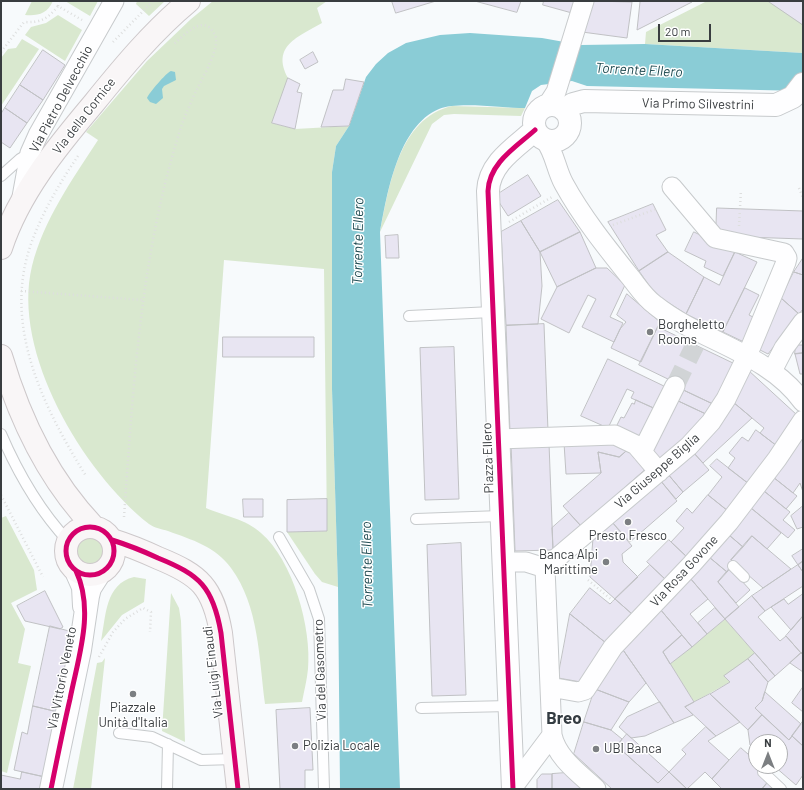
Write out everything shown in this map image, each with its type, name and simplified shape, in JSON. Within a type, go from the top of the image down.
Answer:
[{"type":"main road","name":"Via della Cornice","points":[[1,248],[32,184],[64,140],[125,65],[158,29],[189,1]]},
{"type":"main road","points":[[3,368],[24,416],[52,473],[66,508],[70,538],[66,557],[76,571],[83,574],[105,569],[115,548],[112,540],[108,534],[94,527],[70,499],[52,473]]},
{"type":"main road","points":[[70,538],[82,528],[94,527]]},
{"type":"main road","name":"Via Luigi Einaudi","points":[[112,540],[183,568],[203,584],[216,612],[221,633],[238,789]]},
{"type":"main road","name":"Via Luigi Einaudi","points":[[105,569],[127,553],[144,552]]},
{"type":"street","name":"Via Pietro Delvecchio","points":[[22,202],[30,153],[38,135],[114,1]]},
{"type":"street","points":[[559,107],[573,37],[584,1]]},
{"type":"street","name":"Via Primo Silvestrini","points":[[543,140],[534,122],[536,115],[540,110],[559,107],[576,107],[584,102],[776,105],[793,97],[803,84]]},
{"type":"street","name":"Piazza Ellero","points":[[513,788],[492,312],[489,181],[496,165],[543,140],[566,134],[559,107]]},
{"type":"street","points":[[543,140],[561,179],[572,198],[611,254],[647,298],[698,339],[746,356],[772,371],[787,383],[803,402]]},
{"type":"street","name":"Via Giuseppe Biglia","points":[[545,568],[659,472],[688,446],[714,419],[726,399],[746,356],[786,262],[786,255],[784,253],[715,238],[672,187]]},
{"type":"street","points":[[772,371],[781,353],[803,322]]},
{"type":"street","points":[[642,452],[675,386]]},
{"type":"street","name":"Via Rosa Govone","points":[[550,687],[578,692],[584,690],[617,642],[713,547],[803,420]]},
{"type":"street","points":[[498,439],[615,435],[636,445],[659,472]]},
{"type":"street","points":[[503,562],[526,562],[545,568],[552,735],[556,747],[563,757],[596,789]]},
{"type":"street","name":"Via Vittorio Veneto","points":[[51,789],[80,650],[90,588],[105,569]]},
{"type":"street","name":"Via Vittorio Veneto","points":[[76,571],[83,587],[84,621]]},
{"type":"street","name":"Piazza Ellero","points":[[513,788],[552,735]]},
{"type":"lane","name":"Via della Cornice","points":[[1,176],[20,158],[30,153]]},
{"type":"lane","points":[[409,316],[492,312]]},
{"type":"lane","points":[[1,434],[27,484],[48,518],[70,538]]},
{"type":"lane","points":[[416,519],[501,516]]},
{"type":"lane","name":"Via del Gasometro","points":[[279,537],[309,589],[319,619],[324,789]]},
{"type":"lane","points":[[733,566],[744,577]]},
{"type":"lane","points":[[421,708],[509,706]]},
{"type":"lane","points":[[119,733],[152,737],[201,760],[234,759]]},
{"type":"lane","points":[[167,789],[168,744]]},
{"type":"lane","points":[[765,774],[781,789]]},
{"type":"path","points":[[1,52],[24,22],[35,23],[44,20],[58,6],[59,1]]},
{"type":"path","points":[[109,47],[153,1]]},
{"type":"path","points":[[58,6],[84,22]]},
{"type":"path","points":[[124,517],[142,300],[158,210],[170,163],[191,101],[214,50],[216,39],[214,33],[208,27],[200,25],[192,28],[173,45]]},
{"type":"path","points":[[81,152],[61,182],[39,222],[30,246],[22,291],[24,332],[30,361],[54,423],[86,476]]},
{"type":"path","points":[[799,188],[803,198]]},
{"type":"path","points":[[740,190],[740,209]]},
{"type":"path","points":[[502,226],[557,194]]},
{"type":"path","points":[[611,226],[656,209]]},
{"type":"path","points":[[22,291],[142,300]]},
{"type":"path","points":[[1,495],[43,577]]},
{"type":"path","points":[[588,580],[613,601]]},
{"type":"path","points":[[96,655],[101,656],[113,632],[126,619],[142,608],[151,612],[150,632]]},
{"type":"green space","points":[[32,1],[53,1],[48,9],[42,13],[25,15]]},
{"type":"green space","points":[[65,1],[98,1],[90,16]]},
{"type":"green space","points":[[137,1],[165,1],[149,16],[136,4]]},
{"type":"green space","points":[[213,1],[327,1],[317,8],[322,23],[296,38],[285,50],[283,58],[284,67],[288,78],[272,123],[295,129],[349,126],[336,146],[332,172],[332,389],[338,587],[322,582],[287,532],[327,531],[324,269],[224,260],[206,508],[242,521],[255,528],[272,545],[291,577],[298,596],[307,635],[308,669],[302,702],[265,704],[259,651],[252,616],[240,583],[231,568],[225,560],[210,549],[186,537],[149,524],[124,502],[100,474],[77,442],[58,408],[42,372],[32,335],[28,300],[32,266],[37,249],[51,216],[98,140],[86,132],[147,61],[191,19]]},
{"type":"green space","points":[[707,1],[768,1],[803,23],[803,53],[645,44],[646,32]]},
{"type":"green space","points":[[58,15],[82,30],[65,61],[25,35],[31,27],[46,23]]},
{"type":"green space","points":[[22,39],[39,49],[1,106],[1,58],[8,49],[16,48]]},
{"type":"green space","points":[[452,106],[525,108],[521,116],[454,114],[444,115],[432,124],[380,232],[393,175],[408,139],[420,124],[434,113]]},
{"type":"green space","points":[[6,516],[34,570],[37,590],[11,603],[25,629],[18,663],[31,666],[7,773],[1,771],[1,518]]},
{"type":"green space","points":[[90,537],[100,541],[104,551],[100,561],[90,565],[80,561],[76,551],[80,541]]},
{"type":"green space","points":[[134,577],[146,579],[144,602],[122,615],[101,641],[108,602],[112,594],[117,586]]},
{"type":"green space","points":[[171,593],[179,608],[181,621],[185,742],[162,731]]},
{"type":"green space","points":[[725,619],[755,653],[730,682],[694,702],[670,664]]},
{"type":"green space","points":[[105,658],[91,789],[73,789],[97,663],[102,662]]},
{"type":"water","name":"Torrente Ellero","points":[[470,33],[542,38],[581,45],[645,44],[803,53],[803,91],[587,86],[572,81],[541,85],[532,91],[525,108],[457,105],[439,109],[425,118],[413,130],[404,145],[391,181],[380,232],[400,789],[340,789],[338,587],[332,389],[332,172],[336,146],[349,126],[366,77],[376,64],[388,53],[406,43],[440,35]]},
{"type":"water","points":[[171,71],[175,72],[176,80],[164,86],[162,89],[163,98],[156,104],[150,102],[147,98],[148,95]]},
{"type":"building","points":[[392,1],[436,1],[396,13]]},
{"type":"building","points":[[475,1],[521,1],[517,12]]},
{"type":"building","points":[[544,1],[575,1],[572,13],[543,5]]},
{"type":"building","points":[[592,1],[632,2],[627,38],[582,32]]},
{"type":"building","points":[[768,1],[803,1],[803,23],[802,24]]},
{"type":"building","points":[[640,2],[692,2],[637,30]]},
{"type":"building","points":[[43,50],[65,65],[43,100],[20,85]]},
{"type":"building","points":[[313,52],[318,62],[305,69],[300,60]]},
{"type":"building","points":[[288,78],[300,84],[297,92],[302,93],[295,129],[272,123]]},
{"type":"building","points":[[346,79],[364,82],[349,126],[321,127],[333,90],[343,90]]},
{"type":"building","points":[[20,85],[43,100],[27,123],[5,108]]},
{"type":"building","points":[[5,108],[27,123],[10,148],[1,142],[1,114]]},
{"type":"building","points":[[528,175],[541,196],[508,216],[495,196]]},
{"type":"building","points":[[558,200],[580,232],[540,252],[521,221]]},
{"type":"building","points":[[653,204],[666,230],[656,235],[668,252],[639,271],[608,222]]},
{"type":"building","points":[[717,208],[803,211],[803,239],[716,236]]},
{"type":"building","points":[[521,221],[540,252],[542,286],[538,324],[506,325],[501,232]]},
{"type":"building","points":[[580,232],[596,268],[557,287],[540,252]]},
{"type":"building","points":[[694,232],[735,252],[723,276],[704,267],[706,261],[685,251]]},
{"type":"building","points":[[398,235],[399,258],[386,258],[385,236]]},
{"type":"building","points":[[668,252],[704,277],[686,314],[655,294],[639,271]]},
{"type":"building","points":[[735,252],[757,262],[723,332],[686,314],[704,277],[719,285]]},
{"type":"building","points":[[803,258],[803,275],[794,272]]},
{"type":"building","points":[[596,268],[607,268],[625,285],[610,317],[623,323],[614,342],[582,327],[596,299],[588,295],[569,333],[541,319],[557,287]]},
{"type":"building","points":[[794,272],[803,275],[803,309],[799,314],[781,298]]},
{"type":"building","points":[[745,288],[759,295],[749,315],[757,319],[746,343],[723,332]]},
{"type":"building","points":[[627,294],[660,322],[641,362],[611,348],[620,329],[626,322],[617,315]]},
{"type":"building","points":[[781,298],[799,314],[768,354],[756,348]]},
{"type":"building","points":[[544,324],[548,431],[510,433],[506,326]]},
{"type":"building","points":[[658,327],[735,364],[715,405],[675,386],[674,382],[639,365]]},
{"type":"building","points":[[223,337],[314,337],[314,357],[223,357]]},
{"type":"building","points":[[796,345],[803,345],[803,353],[795,354]]},
{"type":"building","points":[[454,347],[459,499],[425,500],[420,348]]},
{"type":"building","points":[[803,353],[803,374],[800,374],[795,354]]},
{"type":"building","points":[[608,359],[668,388],[658,410],[631,398],[634,392],[627,389],[608,428],[581,416]]},
{"type":"building","points":[[748,370],[797,415],[777,446],[760,433],[764,428],[733,402]]},
{"type":"building","points":[[679,388],[715,405],[708,415],[674,399]]},
{"type":"building","points":[[674,399],[708,415],[658,464],[647,451]]},
{"type":"building","points":[[636,400],[658,410],[642,442],[615,429],[621,417],[624,418],[632,403],[634,404]]},
{"type":"building","points":[[733,402],[752,418],[703,463],[693,452]]},
{"type":"building","points":[[756,430],[777,446],[749,484],[728,468],[735,458],[729,453],[742,437],[748,441]]},
{"type":"building","points":[[803,434],[803,492],[800,483],[793,493],[773,477]]},
{"type":"building","points":[[616,440],[631,447],[619,457],[598,452],[601,473],[566,474],[564,443]]},
{"type":"building","points":[[549,443],[553,550],[515,551],[511,444]]},
{"type":"building","points":[[631,447],[649,466],[581,526],[563,506],[601,473],[598,452],[619,457]]},
{"type":"building","points":[[693,452],[709,470],[683,492],[667,473]]},
{"type":"building","points":[[717,459],[749,484],[728,511],[708,495],[722,477],[710,466]]},
{"type":"building","points":[[667,473],[683,492],[676,499],[660,480]]},
{"type":"building","points":[[773,477],[797,496],[786,509],[764,491]]},
{"type":"building","points":[[660,480],[677,501],[630,542],[612,522]]},
{"type":"building","points":[[764,491],[790,512],[783,520],[795,530],[788,538],[751,508]]},
{"type":"building","points":[[708,495],[728,511],[688,558],[671,542],[684,528],[676,521],[687,508],[692,513]]},
{"type":"building","points":[[243,499],[263,499],[263,517],[244,517]]},
{"type":"building","points":[[327,499],[327,531],[287,532],[287,500]]},
{"type":"building","points":[[803,506],[803,527],[797,529],[791,516]]},
{"type":"building","points":[[751,508],[781,533],[767,549],[752,536],[743,547],[729,535]]},
{"type":"building","points":[[569,513],[581,526],[553,550],[552,528]]},
{"type":"building","points":[[612,522],[632,546],[622,554],[623,562],[638,577],[615,599],[590,577],[593,538]]},
{"type":"building","points":[[729,535],[743,547],[731,560],[735,563],[727,572],[709,557]]},
{"type":"building","points":[[752,536],[791,569],[763,588],[731,560]]},
{"type":"building","points":[[669,540],[688,558],[666,580],[647,562]]},
{"type":"building","points":[[461,543],[466,695],[432,696],[427,545]]},
{"type":"building","points":[[803,549],[803,561],[798,565],[792,556]]},
{"type":"building","points":[[709,557],[727,572],[718,582],[739,607],[725,619],[690,578]]},
{"type":"building","points":[[803,561],[803,572],[798,565]]},
{"type":"building","points":[[650,565],[666,580],[632,614],[615,599]]},
{"type":"building","points":[[798,565],[803,572],[803,586],[765,611],[752,596]]},
{"type":"building","points":[[730,568],[750,590],[736,603],[718,582]]},
{"type":"building","points":[[690,578],[708,599],[690,614],[707,634],[692,647],[660,609]]},
{"type":"building","points":[[590,588],[610,604],[615,599],[632,614],[606,643],[570,614]]},
{"type":"building","points":[[45,591],[63,627],[60,629],[25,621],[17,606]]},
{"type":"building","points":[[803,594],[803,616],[791,630],[771,607],[784,599],[788,604]]},
{"type":"building","points":[[752,596],[765,611],[758,617],[780,641],[786,636],[801,653],[775,676],[725,619]]},
{"type":"building","points":[[715,608],[725,619],[707,634],[698,623]]},
{"type":"building","points":[[660,609],[682,635],[663,652],[694,702],[685,707],[693,715],[674,723],[621,647]]},
{"type":"building","points":[[570,614],[606,643],[581,682],[558,678]]},
{"type":"building","points":[[803,616],[803,651],[801,653],[786,636]]},
{"type":"building","points":[[50,626],[69,631],[73,640],[58,712],[33,706]]},
{"type":"building","points":[[682,635],[692,647],[670,664],[663,652]]},
{"type":"building","points":[[621,647],[646,683],[629,702],[595,689]]},
{"type":"building","points":[[755,653],[775,676],[768,682],[748,659]]},
{"type":"building","points":[[801,653],[803,655],[803,672],[790,663]]},
{"type":"building","points":[[748,659],[768,682],[762,701],[755,708],[762,715],[748,730],[710,694],[730,682],[724,676]]},
{"type":"building","points":[[803,687],[803,712],[792,703]]},
{"type":"building","points":[[595,689],[629,702],[611,730],[584,722]]},
{"type":"building","points":[[765,692],[801,724],[789,740],[788,734],[783,734],[755,708],[762,701]]},
{"type":"building","points":[[710,694],[740,722],[716,736],[685,707]]},
{"type":"building","points":[[660,702],[674,723],[645,736],[631,738],[619,727],[627,717]]},
{"type":"building","points":[[33,706],[58,712],[45,777],[14,770],[22,732],[27,734]]},
{"type":"building","name":"Polizia Locale","points":[[310,708],[313,770],[305,770],[305,789],[280,789],[276,710]]},
{"type":"building","points":[[762,715],[783,734],[749,734],[748,730]]},
{"type":"building","points":[[803,721],[803,746],[792,736]]},
{"type":"building","points":[[584,722],[611,730],[622,739],[617,746],[658,783],[669,772],[687,789],[612,789],[574,754]]},
{"type":"building","points":[[706,727],[716,736],[708,741],[729,760],[712,779],[705,772],[687,789],[669,772],[686,754],[682,750]]},
{"type":"building","points":[[627,734],[669,772],[658,783],[617,746]]},
{"type":"building","points":[[792,736],[803,746],[803,775],[796,785],[783,774],[788,774],[788,739],[789,740]]},
{"type":"building","points":[[741,748],[748,754],[748,774],[766,774],[768,782],[762,789],[722,789],[712,779]]},
{"type":"building","points":[[22,772],[45,777],[42,789],[1,789],[1,775],[20,779]]},
{"type":"building","points":[[564,773],[582,789],[552,789],[552,774]]},
{"type":"building","points":[[542,774],[552,774],[552,789],[537,789],[537,780]]},
{"type":"building","points":[[768,782],[776,789],[762,789]]},
{"type":"tunnel","points":[[675,386],[695,345]]},
{"type":"cycle path","points":[[513,789],[488,191],[493,172],[498,164],[512,149],[535,130]]},
{"type":"cycle path","points":[[85,527],[95,527],[104,531],[110,537],[114,546],[114,551],[114,556],[110,565],[104,571],[95,575],[85,575],[76,571],[70,565],[66,556],[66,546],[70,537],[76,531],[85,527]]},
{"type":"cycle path","points":[[112,540],[184,570],[194,577],[209,594],[214,604],[221,633],[238,789]]},
{"type":"cycle path","points":[[51,789],[80,651],[85,618],[82,586],[76,571]]},
{"type":"place","name":"Borgheletto Rooms","points":[[650,332]]},
{"type":"place","name":"Presto Fresco","points":[[628,522]]},
{"type":"place","name":"Banca Alpi Marittime","points":[[606,562]]},
{"type":"place","name":"Piazzale Unità d'Italia","points":[[133,694]]},
{"type":"place","name":"Polizia Locale","points":[[295,746]]},
{"type":"place","name":"UBI Banca","points":[[596,749]]},
{"type":"district","name":"Breo","points":[[564,718]]}]
